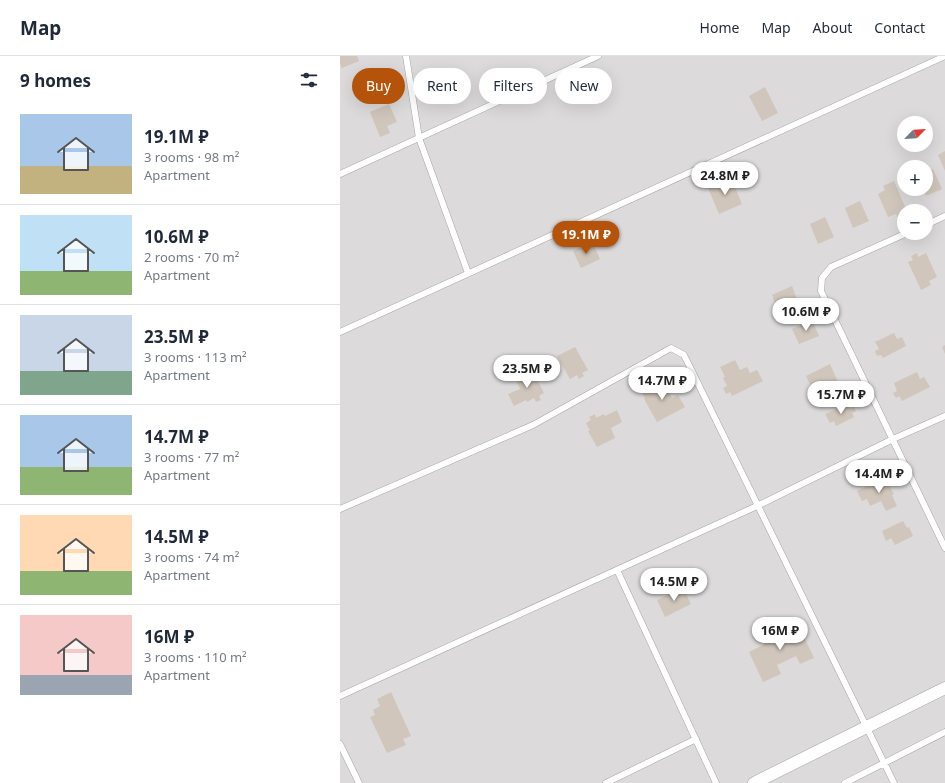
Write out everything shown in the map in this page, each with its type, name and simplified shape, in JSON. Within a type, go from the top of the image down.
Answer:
[{"type":"street","points":[[754,783],[945,688]]},
{"type":"lane","points":[[406,56],[419,138],[468,273]]},
{"type":"lane","points":[[340,174],[598,56]]},
{"type":"lane","points":[[340,332],[945,56]]},
{"type":"lane","points":[[933,222],[945,216]]},
{"type":"lane","points":[[897,237],[831,267],[822,278],[821,292],[945,548]]},
{"type":"lane","points":[[340,509],[533,425],[671,348],[684,355],[894,783]]},
{"type":"lane","points":[[340,696],[757,506],[893,439],[945,416]]},
{"type":"lane","points":[[617,570],[716,783]]},
{"type":"lane","points":[[845,783],[945,732]]},
{"type":"lane","points":[[606,783],[696,739]]},
{"type":"lane","points":[[340,744],[359,783]]},
{"type":"shaded area","points":[[340,56],[945,56],[945,783],[340,783]]},
{"type":"building","points":[[340,56],[357,56],[359,61],[342,68],[340,64]]},
{"type":"building","points":[[765,87],[778,113],[762,121],[749,96]]},
{"type":"building","points":[[389,104],[397,122],[387,126],[390,133],[380,137],[370,112]]},
{"type":"building","points":[[945,151],[945,171],[938,155]]},
{"type":"building","points":[[933,169],[942,189],[933,193]]},
{"type":"building","points":[[731,178],[742,204],[719,214],[708,188]]},
{"type":"building","points":[[894,181],[897,188],[897,196],[900,196],[904,204],[897,204],[897,216],[896,214],[888,217],[878,194],[885,190],[883,186]]},
{"type":"building","points":[[860,201],[869,221],[853,228],[845,208]]},
{"type":"building","points":[[825,217],[834,237],[818,244],[810,224]]},
{"type":"building","points":[[592,242],[600,259],[581,268],[573,251]]},
{"type":"building","points":[[917,253],[918,257],[926,253],[937,277],[929,281],[931,285],[921,290],[908,262],[913,260],[911,256]]},
{"type":"building","points":[[792,286],[798,302],[778,311],[772,295]]},
{"type":"building","points":[[812,320],[819,336],[799,344],[792,329]]},
{"type":"building","points":[[894,333],[897,339],[902,337],[906,346],[883,358],[881,355],[877,356],[875,351],[879,349],[875,342]]},
{"type":"building","points":[[945,345],[945,354],[942,347]]},
{"type":"building","points":[[575,347],[588,370],[582,373],[584,376],[579,379],[577,375],[570,379],[557,356]]},
{"type":"building","points":[[735,360],[740,370],[747,367],[750,373],[757,370],[763,381],[732,396],[730,392],[726,394],[723,388],[727,386],[723,378],[725,377],[720,367]]},
{"type":"building","points":[[830,364],[838,382],[815,394],[806,376]]},
{"type":"building","points":[[533,371],[544,393],[539,396],[541,400],[536,402],[534,398],[514,406],[508,394],[520,389],[515,379]]},
{"type":"building","points":[[917,372],[920,379],[924,377],[930,387],[902,401],[899,396],[896,398],[893,393],[897,391],[894,383]]},
{"type":"building","points":[[663,381],[672,398],[678,395],[685,407],[657,422],[641,391]]},
{"type":"building","points":[[848,404],[850,408],[854,407],[856,411],[852,413],[854,417],[836,426],[834,421],[830,423],[825,414]]},
{"type":"building","points":[[617,410],[622,422],[611,428],[615,438],[597,447],[588,431],[590,431],[586,423],[591,420],[589,417],[595,414],[596,418],[604,414],[605,416]]},
{"type":"building","points":[[885,477],[887,482],[891,480],[894,485],[890,487],[894,494],[892,495],[897,506],[886,511],[881,501],[870,506],[867,499],[862,501],[857,491]]},
{"type":"building","points":[[903,521],[907,528],[909,527],[913,536],[895,545],[891,538],[886,541],[882,531]]},
{"type":"building","points":[[683,588],[691,604],[665,617],[657,600]]},
{"type":"building","points":[[793,623],[799,637],[803,635],[814,658],[800,664],[796,656],[777,665],[781,674],[763,682],[749,652],[765,644],[761,637]]},
{"type":"building","points":[[391,692],[411,736],[403,739],[406,745],[387,753],[370,717],[375,715],[373,710],[380,706],[377,699]]}]
